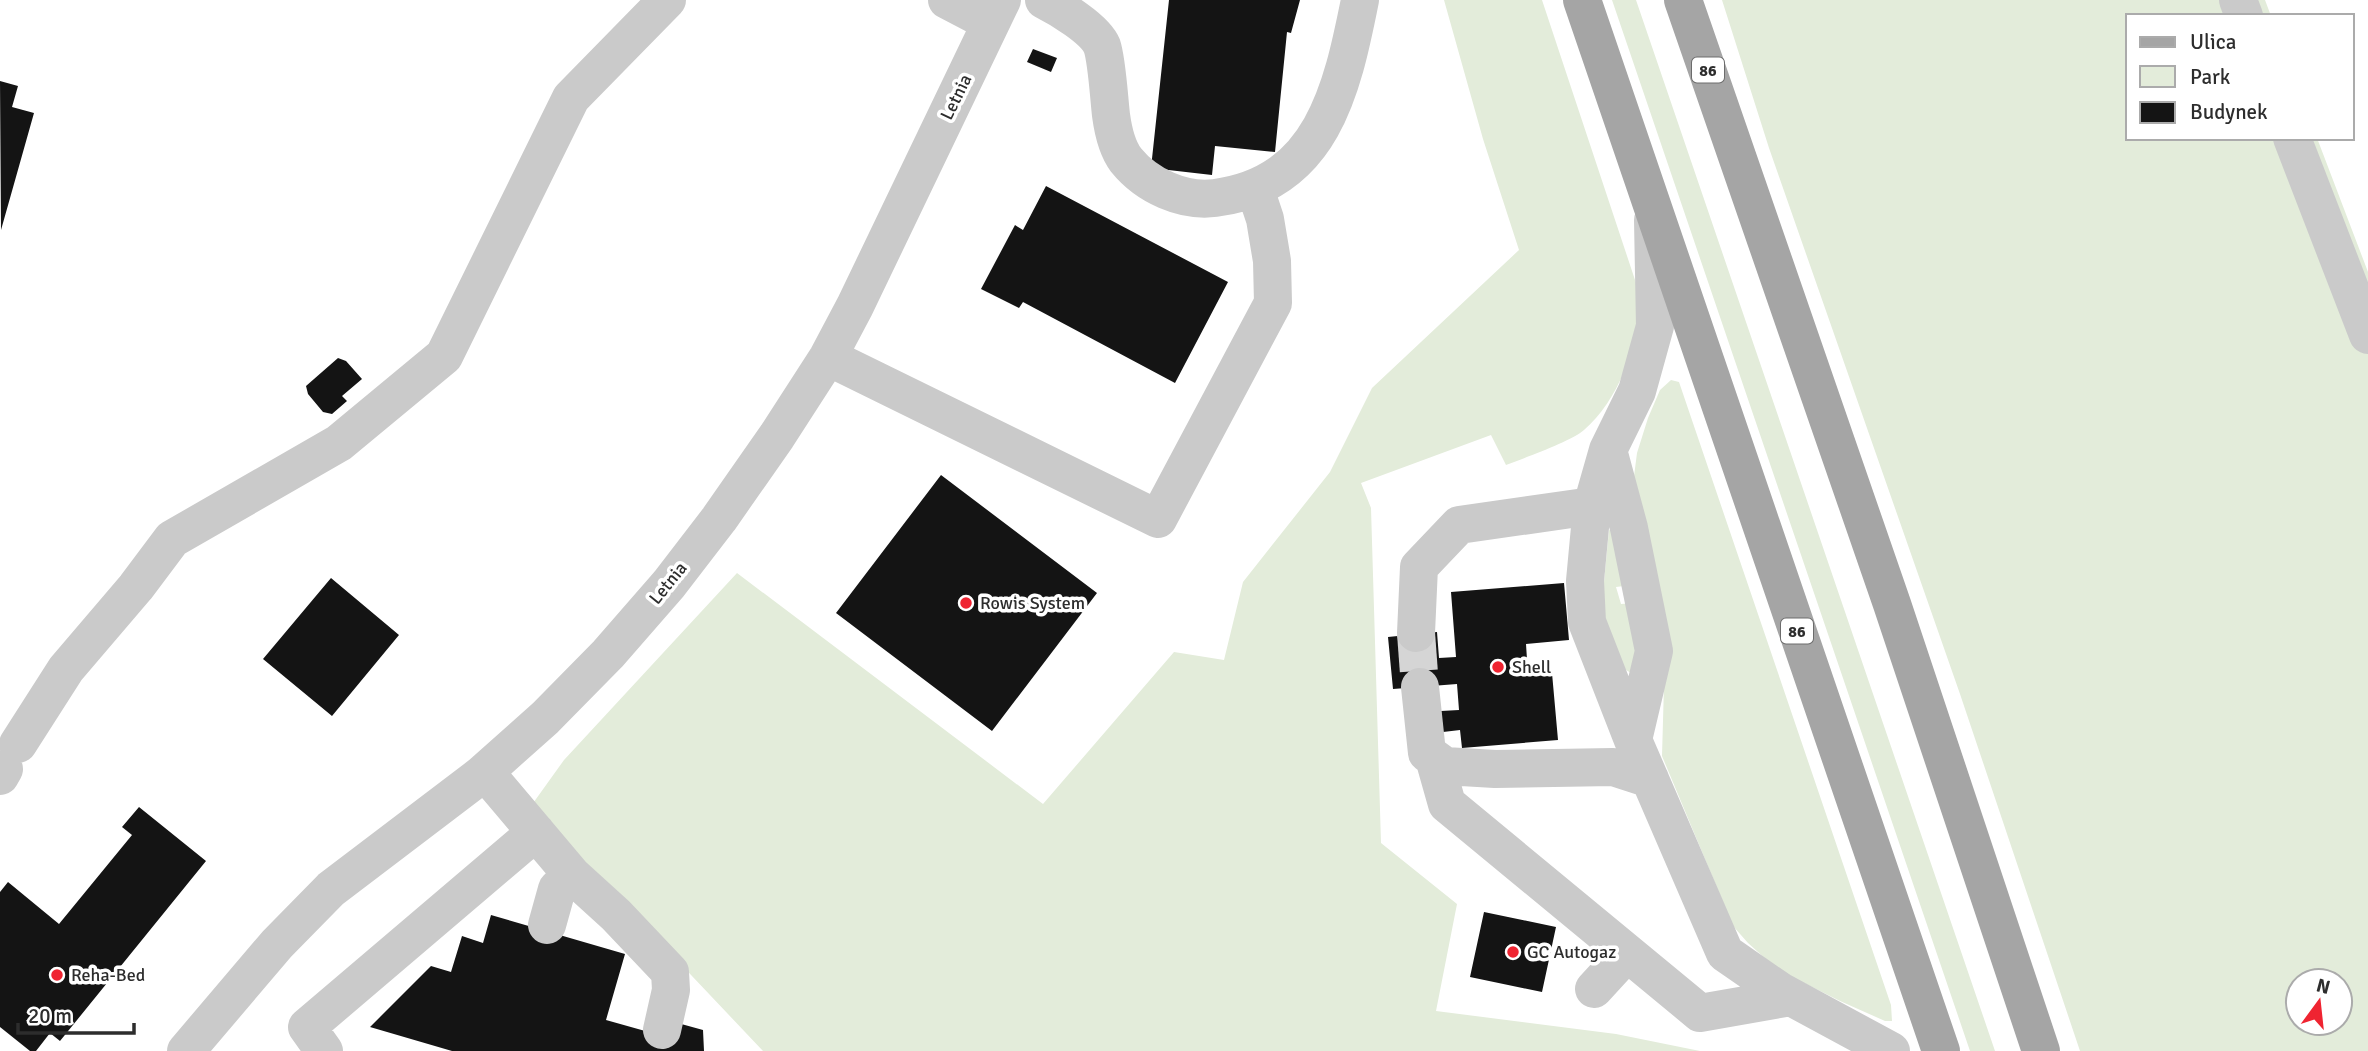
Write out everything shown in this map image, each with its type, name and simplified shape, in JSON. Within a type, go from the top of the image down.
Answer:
[{"type":"main road","name":"86","points":[[1582,0],[1941,1051]]},
{"type":"main road","name":"86","points":[[1683,0],[1892,604],[2042,1051]]},
{"type":"street","points":[[7,763],[66,668],[136,587],[172,539],[339,443],[444,356],[571,98],[667,0]]},
{"type":"street","points":[[947,0],[997,12]]},
{"type":"street","points":[[1044,0],[1073,16],[1101,45],[1113,130],[1124,158],[1140,175],[1164,190],[1199,200],[1255,189],[1287,170],[1312,145],[1331,112],[1348,60],[1360,0]]},
{"type":"street","name":"Letnia","points":[[186,1051],[277,944],[331,889],[485,772],[545,718],[599,663],[669,584],[741,488],[828,357],[997,12]]},
{"type":"street","points":[[2293,140],[2368,335]]},
{"type":"street","points":[[828,357],[1158,519],[1273,303],[1265,219],[1255,189]]},
{"type":"street","points":[[1653,211],[1655,326],[1637,391],[1608,450],[1592,506],[1585,581],[1587,622],[1633,740],[1725,953],[1791,998],[1891,1051]]},
{"type":"street","points":[[1608,450],[1629,528],[1654,651],[1633,740]]},
{"type":"street","points":[[1416,634],[1419,567],[1459,525],[1592,506]]},
{"type":"street","points":[[1420,687],[1427,752],[1445,766],[1495,769],[1613,767],[1650,779]]},
{"type":"street","points":[[1434,758],[1447,804],[1700,1013],[1791,998]]},
{"type":"street","points":[[485,772],[572,875],[616,915],[670,972],[671,990],[662,1030]]},
{"type":"street","points":[[324,1051],[307,1027],[536,832]]},
{"type":"street","points":[[547,925],[557,889],[572,875]]},
{"type":"street","points":[[1594,989],[1627,953]]},
{"type":"green space","points":[[1444,0],[1542,0],[1638,289],[1638,308],[1632,346],[1618,384],[1597,417],[1578,434],[1506,465],[1491,435],[1361,483],[1371,508],[1381,843],[1457,904],[1436,1011],[1616,1034],[1700,1051],[763,1051],[531,806],[564,760],[737,573],[1043,804],[1174,652],[1224,660],[1243,582],[1330,472],[1372,388],[1519,250],[1483,139]]},
{"type":"green space","points":[[1612,0],[1636,0],[1995,1051],[1970,1051]]},
{"type":"green space","points":[[1722,0],[2265,0],[2270,14],[2126,14],[2126,140],[2318,140],[2368,272],[2368,1051],[2080,1051],[1960,694],[1769,148]]},
{"type":"green space","points":[[1671,380],[1679,382],[1891,1005],[1892,1021],[1885,1021],[1840,1001],[1778,970],[1733,926],[1662,756],[1665,650],[1633,484],[1637,453],[1648,418],[1660,390]]},
{"type":"green space","points":[[1609,530],[1615,532],[1632,585],[1616,587],[1621,604],[1634,603],[1644,657],[1634,675],[1623,668],[1601,613]]},
{"type":"building","points":[[1169,0],[1300,0],[1291,33],[1287,32],[1275,152],[1215,146],[1212,175],[1151,168]]},
{"type":"building","points":[[1033,49],[1057,58],[1051,72],[1027,62]]},
{"type":"building","points":[[0,81],[18,86],[12,107],[34,113],[1,230]]},
{"type":"building","points":[[1046,186],[1228,282],[1175,383],[1023,302],[1019,308],[981,289],[1015,225],[1023,230]]},
{"type":"building","points":[[338,358],[346,361],[362,379],[342,396],[347,401],[332,414],[323,412],[308,394],[306,386]]},
{"type":"building","name":"Rowis System","points":[[941,475],[1097,593],[992,731],[836,613]]},
{"type":"building","points":[[331,578],[399,635],[332,716],[263,659]]},
{"type":"building","points":[[1564,583],[1569,640],[1526,644],[1528,675],[1552,673],[1558,740],[1462,748],[1460,730],[1443,732],[1441,711],[1459,710],[1457,684],[1393,689],[1388,637],[1437,632],[1439,658],[1456,657],[1451,592]]},
{"type":"building","name":"Reha-Bed","points":[[139,807],[206,861],[60,1041],[50,1033],[36,1051],[30,1051],[0,1027],[0,892],[8,882],[59,924],[132,835],[122,827]]},
{"type":"building","name":"GC Autogaz","points":[[1484,912],[1556,927],[1542,992],[1470,977]]},
{"type":"building","points":[[491,915],[625,954],[606,1020],[670,1038],[674,1022],[703,1030],[704,1051],[452,1051],[370,1027],[431,966],[451,972],[462,936],[483,943]]},
{"type":"tunnel","points":[[1416,633],[1420,687]]},
{"type":"place","name":"Rowis System","points":[[966,603]]},
{"type":"place","name":"Shell","points":[[1498,667]]},
{"type":"place","name":"GC Autogaz","points":[[1513,952]]},
{"type":"place","name":"Reha-Bed","points":[[57,975]]}]
